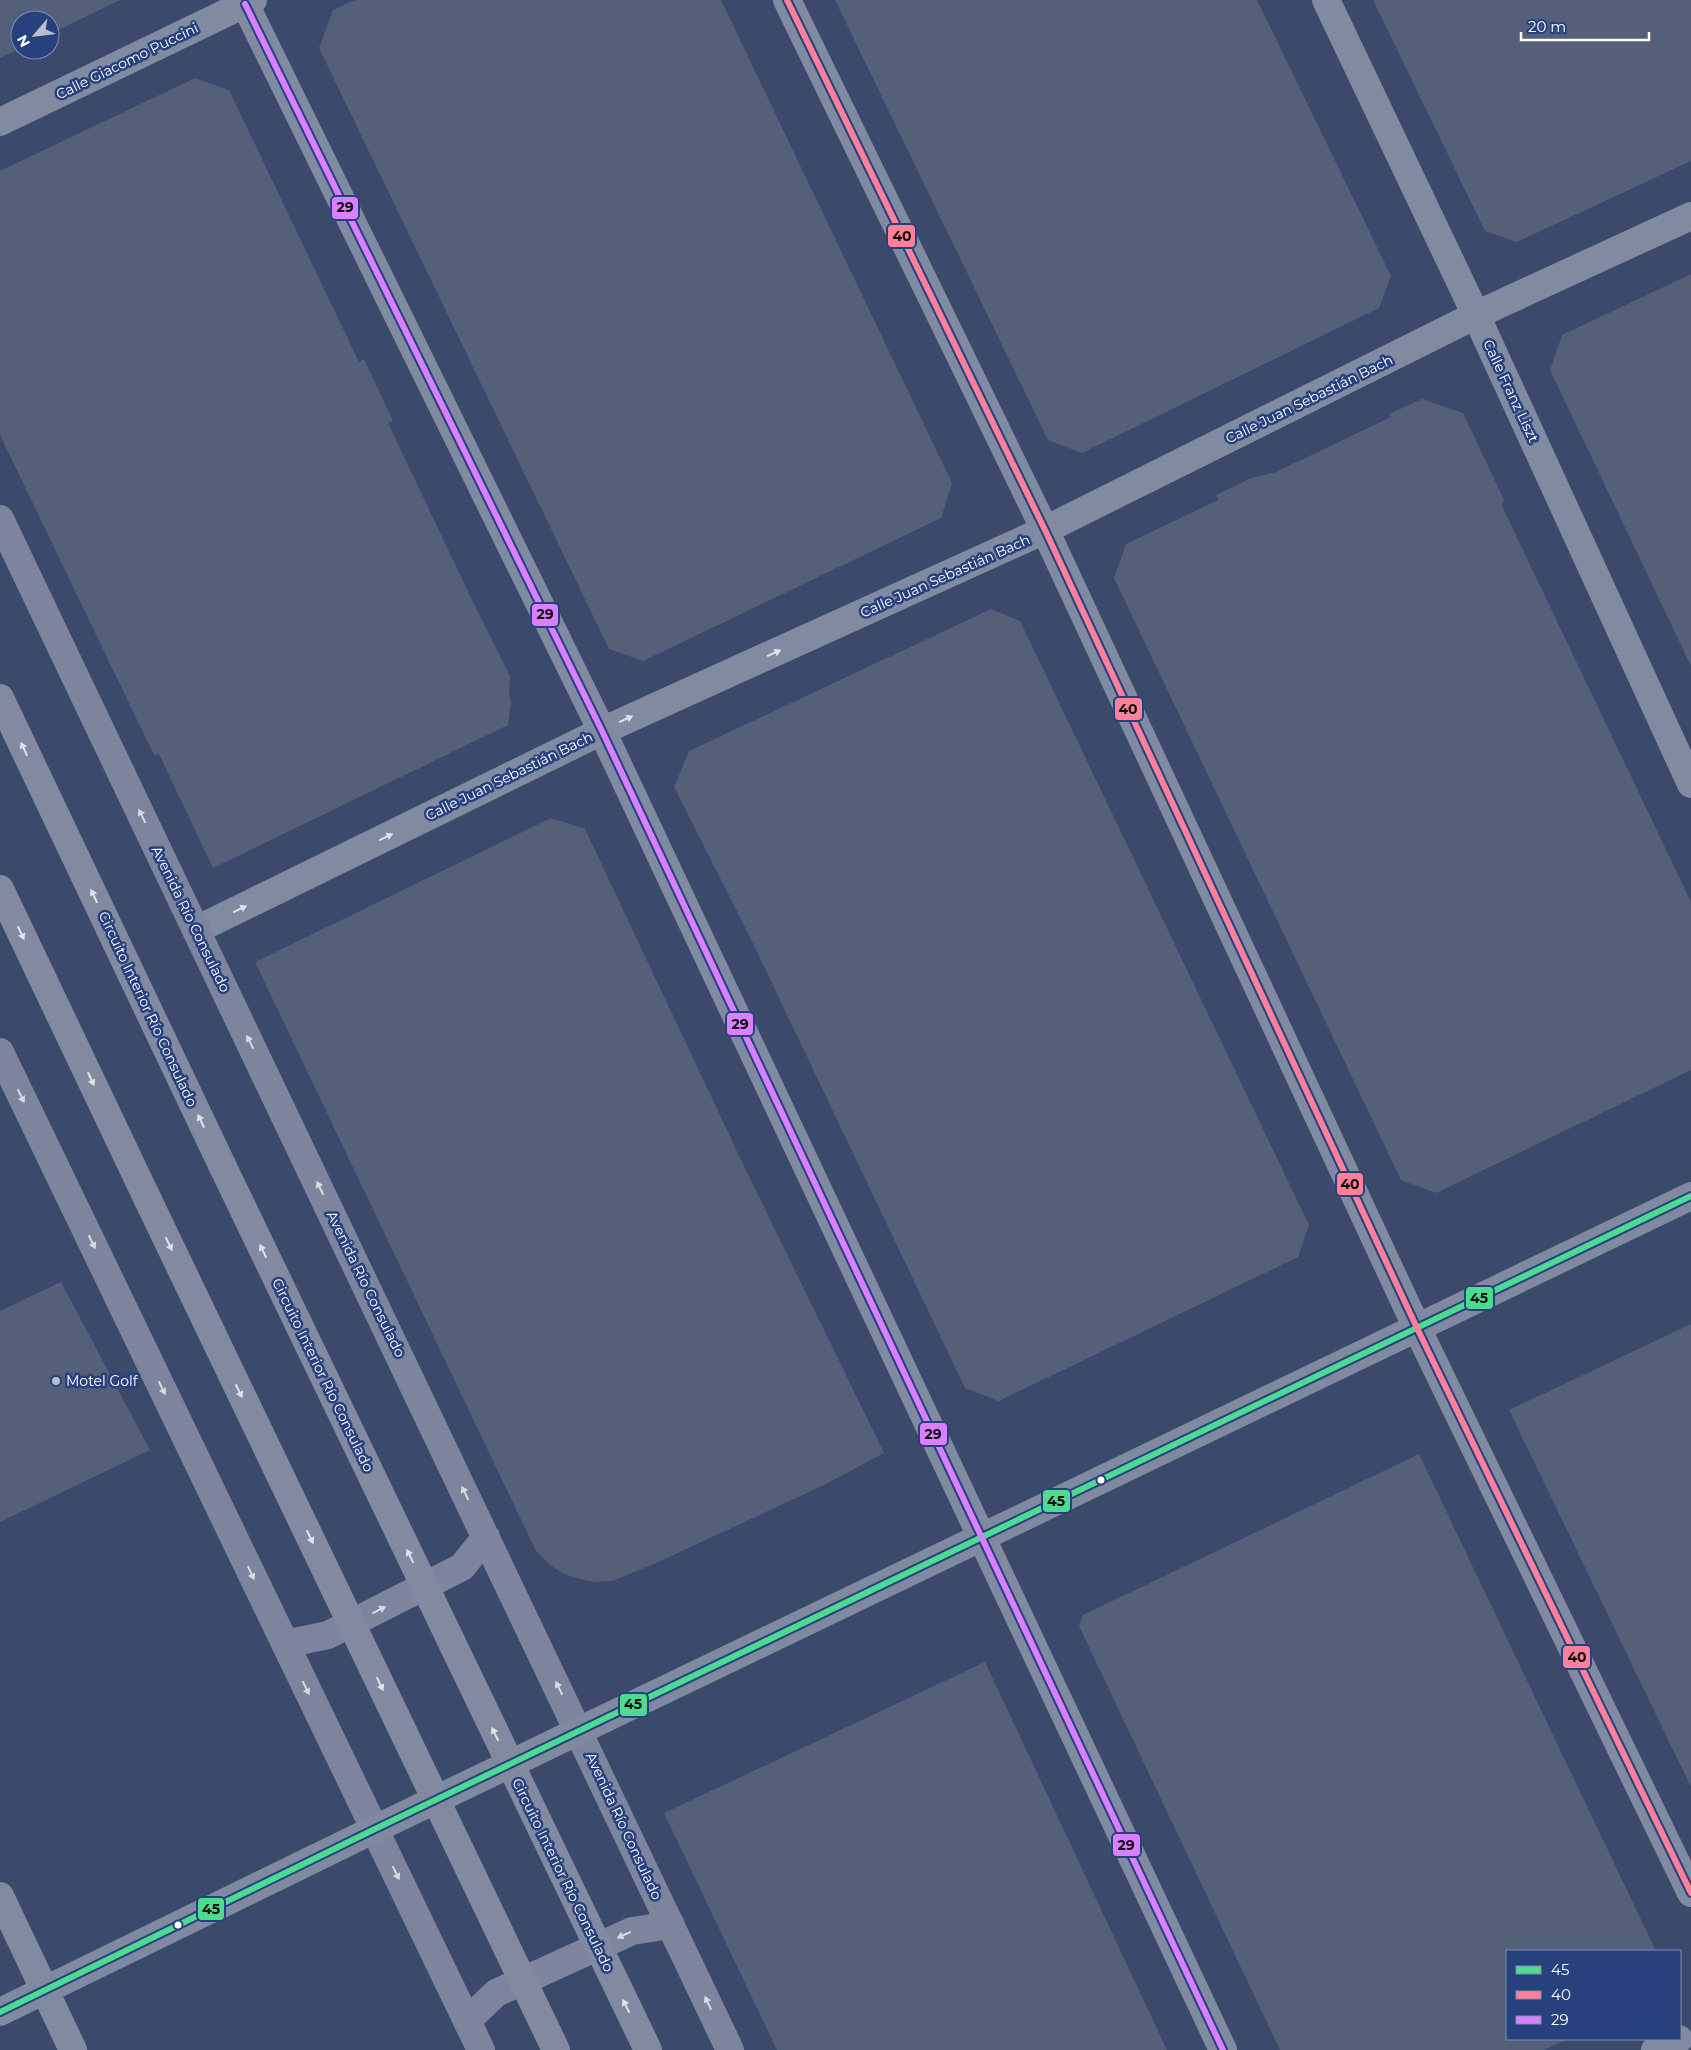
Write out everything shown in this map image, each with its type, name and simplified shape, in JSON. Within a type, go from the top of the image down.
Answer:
[{"type":"highway","name":"Circuito Interior Río Consulado","points":[[0,698],[222,1166],[648,2050]]},
{"type":"highway","points":[[0,889],[556,2050]]},
{"type":"main road","name":"Avenida Río Consulado","points":[[0,519],[580,1732],[728,2049]]},
{"type":"main road","points":[[0,1052],[481,2050]]},
{"type":"main road","points":[[0,2012],[45,1992],[375,1829],[580,1732],[980,1537],[1691,1196]]},
{"type":"main road","points":[[285,1644],[328,1636],[462,1567],[486,1537]]},
{"type":"main road","points":[[467,2021],[496,1993],[632,1931],[671,1925]]},
{"type":"street","points":[[787,0],[1045,530],[1417,1328],[1691,1893]]},
{"type":"street","name":"Calle Franz Liszt","points":[[1326,0],[1476,316],[1691,784]]},
{"type":"street","points":[[249,2],[602,730],[1223,2050]]},
{"type":"street","name":"Calle Giacomo Puccini","points":[[0,122],[249,2]]},
{"type":"street","name":"Calle Juan Sebastián Bach","points":[[196,930],[602,730],[1045,530],[1476,316],[1691,216]]},
{"type":"street","points":[[0,1896],[73,2050]]},
{"type":"street","points":[[1655,2050],[1677,2040]]},
{"type":"building","points":[[0,0],[120,0],[60,29],[60,10],[10,10],[10,53],[0,58]]},
{"type":"building","points":[[355,0],[721,0],[952,483],[941,518],[643,661],[609,649],[319,48],[333,10]]},
{"type":"building","points":[[835,0],[1257,0],[1391,276],[1379,308],[1082,453],[1048,440]]},
{"type":"building","points":[[1373,0],[1691,0],[1691,161],[1517,242],[1485,231]]},
{"type":"building","points":[[195,78],[229,90],[359,362],[364,359],[393,421],[388,423],[510,676],[509,695],[511,701],[508,725],[213,868],[159,754],[154,755],[0,435],[0,171]]},
{"type":"building","points":[[1691,274],[1691,666],[1550,370],[1562,335]]},
{"type":"building","points":[[1422,399],[1463,413],[1505,502],[1501,504],[1691,902],[1691,1070],[1436,1193],[1401,1180],[1114,578],[1126,544],[1218,500],[1216,495],[1251,478],[1276,472],[1391,417],[1389,414]]},
{"type":"building","points":[[991,609],[1020,621],[1309,1225],[1298,1257],[999,1401],[965,1388],[748,933],[674,787],[689,751]]},
{"type":"building","points":[[551,818],[585,829],[743,1164],[884,1453],[824,1485],[654,1564],[612,1581],[596,1582],[564,1574],[551,1566],[536,1551],[255,962]]},
{"type":"building","name":"Motel Golf","points":[[61,1282],[150,1450],[0,1522],[0,1311]]},
{"type":"building","points":[[1691,1324],[1691,1787],[1509,1410]]},
{"type":"building","points":[[1419,1454],[1656,1950],[1506,1950],[1506,2040],[1566,2040],[1544,2050],[1280,2050],[1079,1626],[1083,1615]]},
{"type":"building","points":[[985,1662],[1167,2050],[777,2050],[664,1813]]},
{"type":"transit line","name":"40","points":[[787,0],[1045,530],[1417,1328],[1691,1893]]},
{"type":"transit line","name":"29","points":[[245,4],[602,731],[1223,2050]]},
{"type":"transit line","name":"45","points":[[0,2012],[375,1829],[1691,1196]]},
{"type":"place","name":"Motel Golf","points":[[56,1381]]}]
